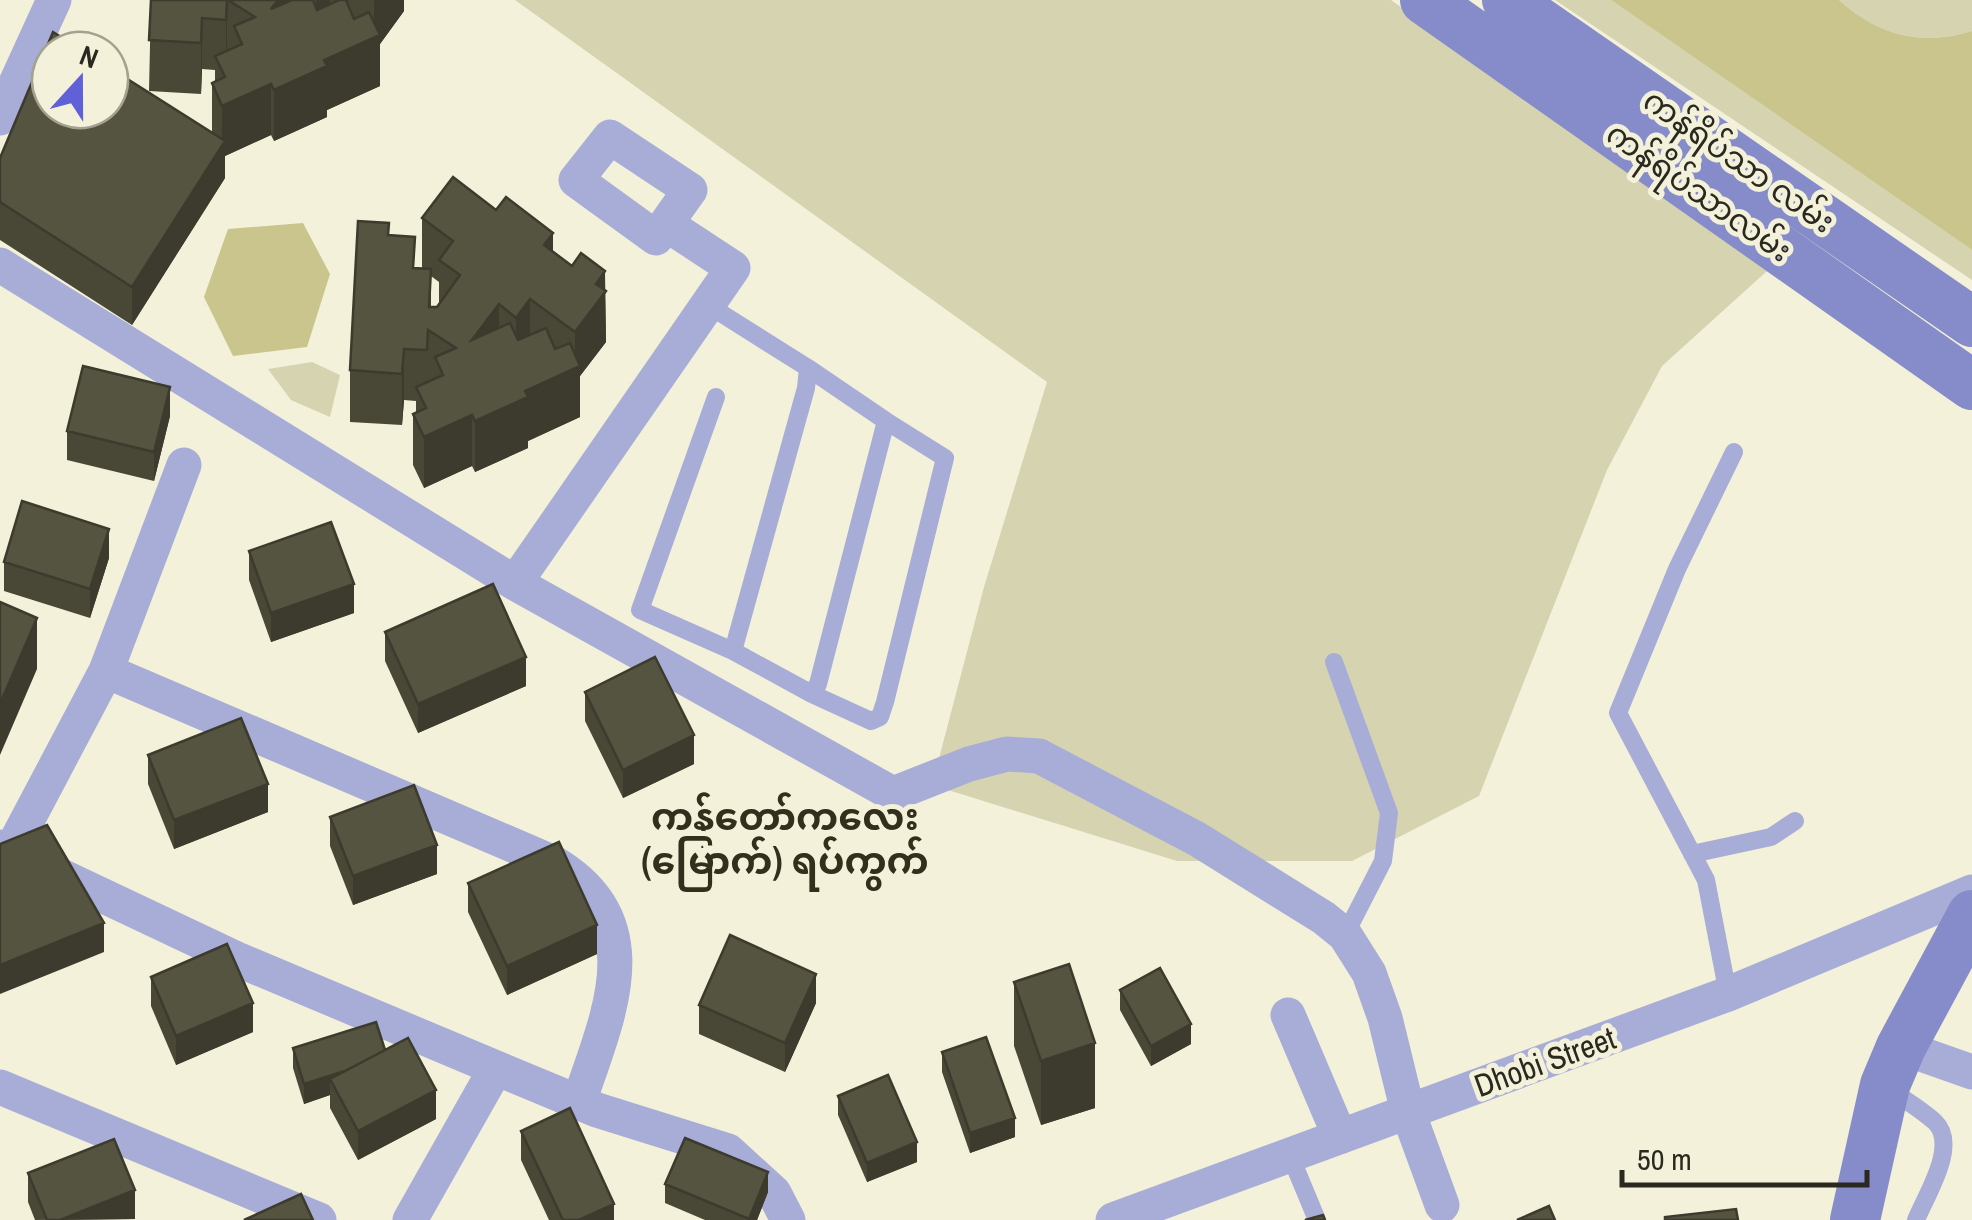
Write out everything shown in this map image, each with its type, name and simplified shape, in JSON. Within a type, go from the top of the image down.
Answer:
[{"type":"main road","name":"ကန်ရိပ်သာလမ်း","points":[[1426,0],[1972,384]]},
{"type":"main road","name":"ကန်ရိပ်သာ လမ်း","points":[[1507,0],[1972,322]]},
{"type":"main road","points":[[1856,1220],[1893,1066],[1972,915]]},
{"type":"street","points":[[0,118],[54,0]]},
{"type":"street","points":[[515,584],[733,268],[666,224]]},
{"type":"street","points":[[0,265],[515,584],[893,794],[969,764],[1007,754],[1039,756],[1274,885],[1345,935],[1369,973],[1385,1018],[1408,1112],[1442,1204]]},
{"type":"street","points":[[184,466],[106,671],[6,849],[239,960],[496,1068],[578,1102],[728,1151],[774,1193],[788,1220]]},
{"type":"street","points":[[106,671],[552,862],[572,874],[592,893],[610,922],[615,961],[610,1008],[578,1102]]},
{"type":"street","name":"Dhobi Street","points":[[1113,1220],[1152,1213],[1290,1154],[1728,994],[1972,892]]},
{"type":"street","points":[[1288,1015],[1340,1136]]},
{"type":"street","points":[[1893,1066],[1972,1072]]},
{"type":"street","points":[[410,1220],[496,1068]]},
{"type":"street","points":[[0,1087],[319,1220]]},
{"type":"lane","points":[[708,305],[945,458],[880,717],[871,721],[732,650],[640,610],[716,397]]},
{"type":"lane","points":[[732,650],[806,388],[808,368]]},
{"type":"lane","points":[[812,694],[823,666],[886,421]]},
{"type":"lane","points":[[1728,994],[1706,880],[1618,713],[1677,569],[1734,452]]},
{"type":"lane","points":[[1334,662],[1389,813],[1382,861],[1345,935]]},
{"type":"lane","points":[[1692,854],[1770,837],[1795,821]]},
{"type":"lane","points":[[1893,1066],[1943,1133],[1945,1148],[1916,1220]]},
{"type":"lane","points":[[1290,1154],[1317,1220]]},
{"type":"shaded area","points":[[515,0],[1391,0],[1767,271],[1662,366],[1607,470],[1479,796],[1352,861],[1177,861],[932,785],[984,587],[1047,382]]},
{"type":"shaded area","points":[[1555,0],[1611,0],[1972,250],[1972,280]]},
{"type":"shaded area","points":[[1611,0],[1839,0],[1869,22],[1901,35],[1935,38],[1972,31],[1972,250]]},
{"type":"shaded area","points":[[1839,0],[1972,0],[1972,31],[1935,38],[1901,35],[1869,22]]},
{"type":"shaded area","points":[[303,223],[330,274],[307,347],[233,356],[204,297],[228,229]]},
{"type":"shaded area","points":[[312,362],[340,375],[330,417],[291,400],[268,369]]},
{"type":"building","points":[[151,0],[227,0],[226,20],[202,18],[201,43],[149,40]]},
{"type":"building","points":[[228,0],[278,0],[271,9],[292,0],[313,0],[317,10],[346,0],[354,19],[369,12],[380,35],[324,60],[327,66],[274,90],[271,84],[222,106],[212,83],[225,77],[215,56],[242,44],[234,26],[255,17]]},
{"type":"building","points":[[130,81],[225,141],[132,287],[0,202],[0,158],[30,87],[30,130],[130,130]]},
{"type":"building","points":[[453,177],[496,210],[506,197],[553,233],[544,245],[572,266],[581,253],[605,271],[596,284],[606,291],[575,332],[530,299],[516,318],[499,304],[472,340],[510,323],[518,340],[546,328],[555,349],[570,343],[580,366],[525,391],[528,397],[475,421],[472,415],[424,437],[413,414],[426,408],[416,387],[443,375],[435,357],[456,348],[428,330],[427,350],[404,349],[402,374],[350,370],[358,221],[389,223],[388,235],[415,237],[413,268],[431,269],[429,307],[437,307],[460,275],[439,260],[453,241],[422,218]]},
{"type":"building","points":[[83,366],[170,387],[154,452],[67,431]]},
{"type":"building","points":[[22,501],[109,529],[90,589],[4,562]]},
{"type":"building","points":[[331,522],[354,584],[271,613],[249,551]]},
{"type":"building","points":[[493,584],[526,657],[418,704],[385,632]]},
{"type":"building","points":[[0,602],[37,618],[0,704]]},
{"type":"building","points":[[655,657],[694,735],[623,770],[585,692]]},
{"type":"building","points":[[241,718],[268,784],[174,820],[148,755]]},
{"type":"building","points":[[414,785],[437,845],[353,876],[330,817]]},
{"type":"building","points":[[47,825],[104,923],[0,965],[0,844]]},
{"type":"building","points":[[559,842],[597,925],[507,966],[468,883]]},
{"type":"building","points":[[730,935],[816,974],[785,1043],[699,1005]]},
{"type":"building","points":[[227,944],[253,1003],[176,1036],[151,977]]},
{"type":"building","points":[[1069,964],[1095,1043],[1041,1061],[1014,982]]},
{"type":"building","points":[[1160,968],[1191,1024],[1151,1046],[1120,990]]},
{"type":"building","points":[[376,1022],[385,1050],[345,1071],[304,1084],[293,1048]]},
{"type":"building","points":[[986,1037],[1015,1118],[970,1133],[942,1052]]},
{"type":"building","points":[[408,1038],[436,1090],[358,1131],[330,1079]]},
{"type":"building","points":[[888,1075],[917,1142],[867,1163],[838,1096]]},
{"type":"building","points":[[570,1108],[614,1204],[579,1220],[563,1220],[521,1131]]},
{"type":"building","points":[[685,1138],[768,1172],[749,1219],[665,1184]]},
{"type":"building","points":[[114,1139],[135,1190],[60,1220],[47,1220],[28,1173]]},
{"type":"building","points":[[301,1194],[313,1220],[244,1220]]},
{"type":"building","points":[[1549,1206],[1555,1220],[1517,1220]]},
{"type":"building","points":[[1736,1209],[1738,1220],[1665,1220],[1665,1217]]},
{"type":"district","name":"ကန်တော်ကလေး (မြောက်) ရပ်ကွက်","points":[[785,839]]}]
